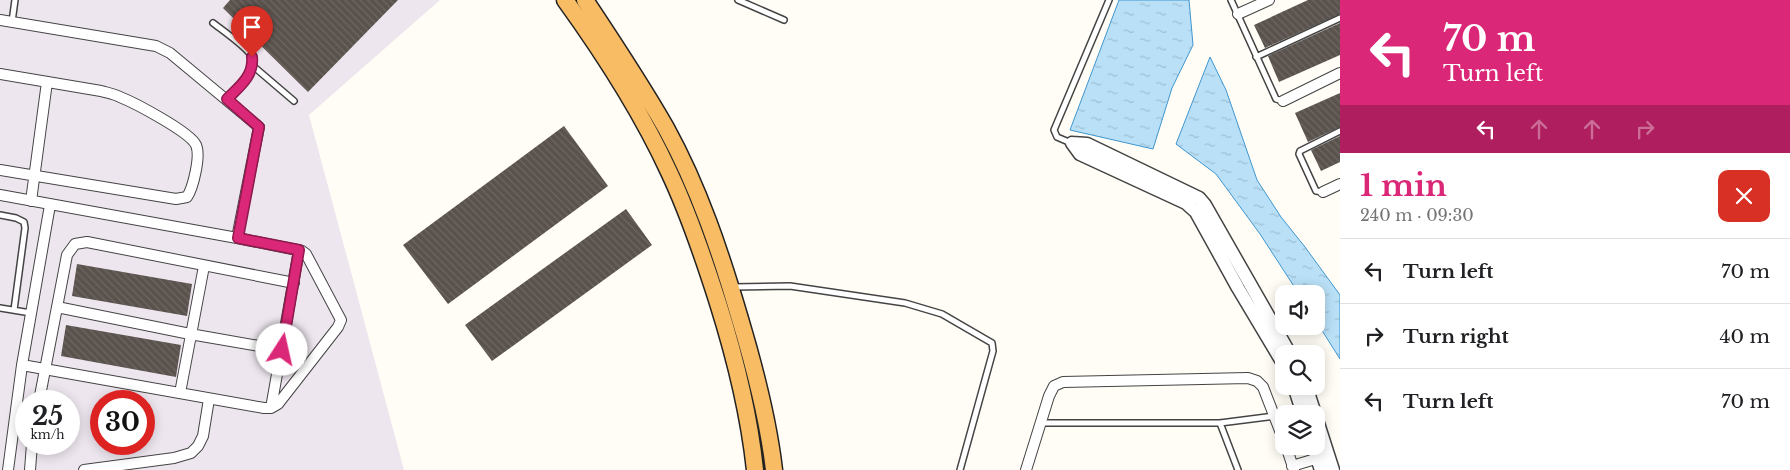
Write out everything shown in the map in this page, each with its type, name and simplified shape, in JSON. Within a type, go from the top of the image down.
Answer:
[{"type":"highway","points":[[565,0],[588,32],[634,106],[658,149],[682,201],[709,274],[731,346],[748,423],[755,470]]},
{"type":"highway","points":[[585,0],[622,55],[669,136],[700,201],[731,287],[759,382],[774,470]]},
{"type":"street","points":[[1238,14],[1270,0]]},
{"type":"street","points":[[0,20],[156,46],[170,53],[259,127],[238,238]]},
{"type":"street","points":[[1283,101],[1340,73]]},
{"type":"street","points":[[0,74],[101,91],[124,99],[187,135],[196,146],[198,152],[192,190],[187,197],[176,199],[0,170]]},
{"type":"street","points":[[31,201],[47,82]]},
{"type":"street","points":[[1072,143],[1086,144],[1199,198],[1205,205],[1285,345]]},
{"type":"street","points":[[1072,143],[1080,154],[1186,203],[1196,212],[1275,350]]},
{"type":"street","points":[[1323,192],[1340,184]]},
{"type":"street","points":[[0,195],[299,250],[306,254],[340,317],[338,327],[281,400],[272,408],[180,394],[22,365]]},
{"type":"street","points":[[8,470],[22,365],[50,205]]},
{"type":"street","points":[[41,390],[67,255],[75,244],[86,242],[294,283]]},
{"type":"street","points":[[272,408],[299,250]]},
{"type":"street","points":[[180,394],[204,266]]},
{"type":"street","points":[[57,307],[190,334],[282,350]]},
{"type":"street","points":[[1026,470],[1049,396],[1054,386],[1063,382],[1248,378],[1257,380],[1263,387],[1275,414]]},
{"type":"street","points":[[84,470],[191,454],[198,446],[202,436],[209,398]]},
{"type":"street","points":[[30,470],[31,455]]},
{"type":"street","points":[[1289,455],[1293,468],[1320,458],[1333,470]]},
{"type":"lane","points":[[12,22],[15,0]]},
{"type":"lane","points":[[738,0],[784,20]]},
{"type":"lane","points":[[1072,143],[1057,137],[1054,130],[1109,0]]},
{"type":"lane","points":[[1231,0],[1276,99],[1283,101]]},
{"type":"lane","points":[[1256,57],[1340,18]]},
{"type":"lane","points":[[213,23],[242,46],[252,57],[253,66],[243,83],[227,99]]},
{"type":"lane","points":[[253,66],[294,101]]},
{"type":"lane","points":[[1323,192],[1316,190],[1300,151],[1340,131]]},
{"type":"lane","points":[[0,215],[16,218],[24,222],[26,228],[14,310]]},
{"type":"lane","points":[[731,287],[790,286],[905,303],[942,314],[992,342],[993,350],[960,470]]},
{"type":"lane","points":[[0,308],[31,313]]},
{"type":"lane","points":[[1041,423],[1220,423],[1275,416]]},
{"type":"lane","points":[[1220,423],[1238,470]]},
{"type":"shaded area","points":[[0,0],[440,0],[309,115],[404,470],[0,470]]},
{"type":"water","points":[[1119,0],[1189,0],[1193,45],[1172,88],[1153,149],[1070,130]]},
{"type":"water","points":[[1210,57],[1226,90],[1257,180],[1281,217],[1340,295],[1340,359],[1325,335],[1325,285],[1293,285],[1260,234],[1216,174],[1176,144]]},
{"type":"building","points":[[230,0],[398,0],[308,92],[223,8]]},
{"type":"building","points":[[1308,0],[1340,0],[1340,14],[1265,48],[1254,25]]},
{"type":"building","points":[[1340,23],[1340,55],[1279,82],[1268,56]]},
{"type":"building","points":[[1340,93],[1340,127],[1308,142],[1295,113]]},
{"type":"building","points":[[564,126],[608,186],[448,304],[403,245]]},
{"type":"building","points":[[1340,136],[1340,162],[1321,171],[1311,150]]},
{"type":"building","points":[[626,209],[652,245],[492,361],[465,325]]},
{"type":"building","points":[[77,264],[192,284],[187,316],[72,296]]},
{"type":"building","points":[[66,325],[181,345],[176,377],[61,356]]},
{"type":"route","points":[[252,57],[253,66],[251,71],[243,83],[227,99],[259,127],[238,238],[299,250],[282,350]]}]
